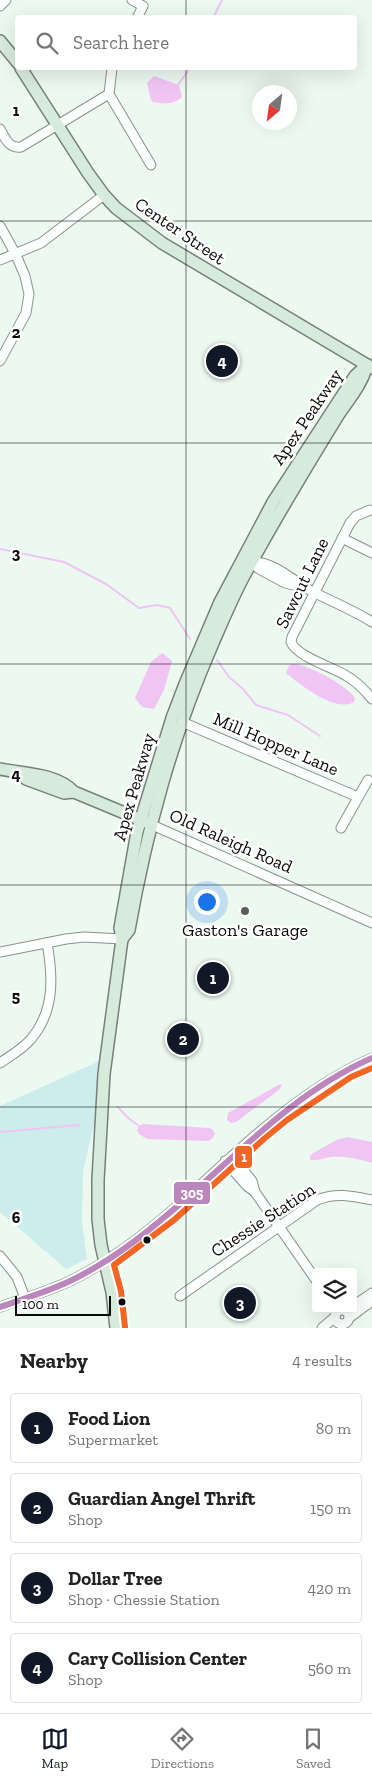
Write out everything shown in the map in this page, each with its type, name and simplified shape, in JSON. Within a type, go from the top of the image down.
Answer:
[{"type":"main road","points":[[0,41],[15,59]]},
{"type":"main road","name":"Center Street","points":[[22,70],[104,195],[132,221],[162,243],[370,364]]},
{"type":"main road","name":"Apex Peakway","points":[[145,822],[200,672],[274,502],[355,376],[370,364]]},
{"type":"main road","name":"Apex Peakway","points":[[116,1328],[112,1292],[104,1262],[98,1219],[104,1074],[122,939],[129,930],[145,822],[172,718],[217,608],[248,559]]},
{"type":"main road","name":"Old Raleigh Road","points":[[0,769],[17,772],[25,778],[64,793],[74,792],[145,822]]},
{"type":"street","points":[[0,6],[6,0]]},
{"type":"street","points":[[132,0],[143,6],[138,15]]},
{"type":"street","points":[[112,70],[109,94],[151,165]]},
{"type":"street","points":[[0,129],[9,143],[17,148],[109,94]]},
{"type":"street","points":[[0,260],[41,243],[104,195]]},
{"type":"street","points":[[0,226],[16,254],[27,282],[28,305],[23,319],[0,361]]},
{"type":"street","name":"Sawcut Lane","points":[[370,510],[356,516],[350,524],[291,640],[296,650],[347,676],[364,688],[372,699]]},
{"type":"street","points":[[342,538],[372,553]]},
{"type":"street","points":[[248,559],[261,562],[295,579],[304,587],[372,622]]},
{"type":"street","points":[[364,688],[372,682]]},
{"type":"street","name":"Mill Hopper Lane","points":[[182,722],[358,797]]},
{"type":"street","points":[[341,828],[368,780]]},
{"type":"street","name":"Old Raleigh Road","points":[[145,822],[372,924]]},
{"type":"street","points":[[0,952],[47,942],[84,937],[122,939]]},
{"type":"street","points":[[0,1063],[31,1040],[45,1014],[51,995],[52,984],[47,942]]},
{"type":"street","points":[[0,1307],[68,1282],[104,1262],[168,1214],[265,1126],[347,1069],[372,1058]]},
{"type":"street","points":[[228,1159],[252,1181],[255,1192],[312,1274]]},
{"type":"street","name":"Chessie Station","points":[[180,1296],[279,1226],[325,1197],[339,1195],[372,1200]]},
{"type":"street","points":[[0,1256],[17,1277],[25,1298]]},
{"type":"street","points":[[357,1303],[372,1293]]},
{"type":"street","points":[[322,1328],[372,1301]]},
{"type":"shaded area","points":[[154,76],[179,85],[182,97],[169,103],[153,102],[147,83]]},
{"type":"shaded area","points":[[162,653],[172,661],[164,690],[154,709],[142,707],[135,698],[151,662]]},
{"type":"shaded area","points":[[292,664],[307,667],[336,682],[351,693],[355,698],[354,702],[337,704],[318,696],[286,673]]},
{"type":"shaded area","points":[[106,1058],[104,1084],[83,1171],[82,1222],[87,1259],[66,1269],[0,1212],[0,1106]]},
{"type":"shaded area","points":[[280,1084],[282,1085],[279,1090],[236,1122],[231,1123],[227,1120],[228,1113]]},
{"type":"shaded area","points":[[143,1124],[210,1128],[215,1134],[208,1141],[147,1139],[139,1134],[137,1130]]},
{"type":"shaded area","points":[[347,1137],[372,1142],[372,1163],[341,1157],[310,1160],[310,1156],[313,1153],[337,1140]]},
{"type":"waterway","points":[[214,15],[222,0]]},
{"type":"waterway","points":[[178,85],[189,70]]},
{"type":"waterway","points":[[0,549],[64,562],[106,584],[139,608],[157,605],[170,608],[190,639]]},
{"type":"waterway","points":[[217,660],[229,677],[243,689],[256,705],[288,715],[320,736]]},
{"type":"waterway","points":[[118,1107],[139,1126]]},
{"type":"waterway","points":[[0,1132],[79,1125]]},
{"type":"transit line","name":"305","points":[[0,1307],[68,1282],[117,1254],[162,1220],[276,1119],[338,1075],[372,1058]]},
{"type":"transit line","name":"1","points":[[125,1327],[121,1291],[114,1265],[174,1220],[287,1120],[351,1077],[372,1068]]},
{"type":"place","name":"Cary Collision Center","points":[[222,361]]},
{"type":"place","name":"Gaston's Garage","points":[[245,911]]},
{"type":"place","name":"Food Lion","points":[[213,978]]},
{"type":"place","name":"Guardian Angel Thrift","points":[[183,1039]]},
{"type":"place","name":"Dollar Tree","points":[[240,1303]]}]
